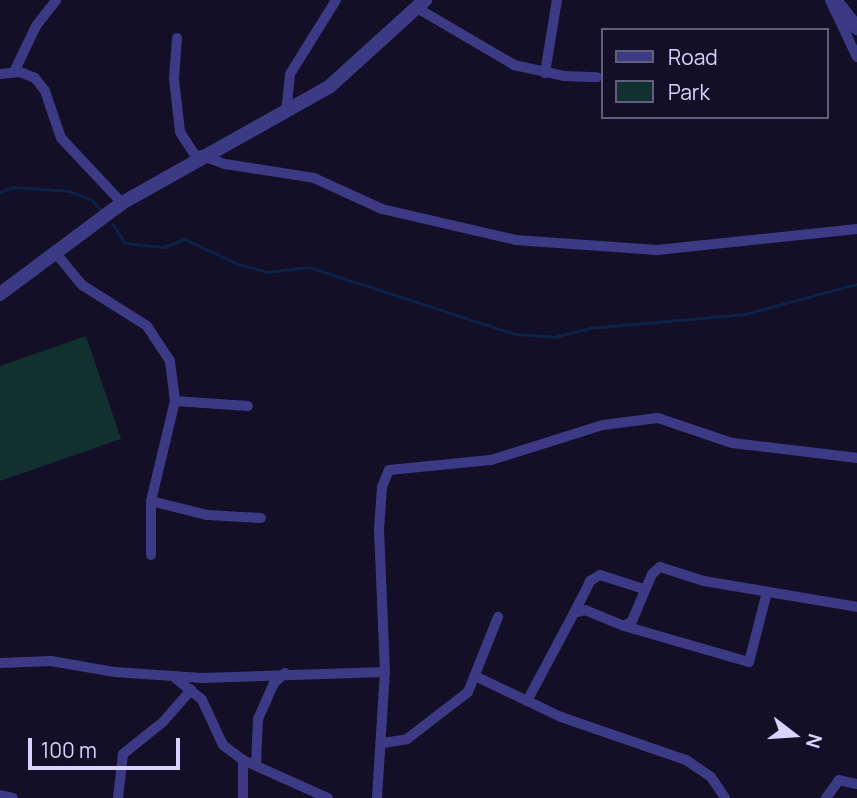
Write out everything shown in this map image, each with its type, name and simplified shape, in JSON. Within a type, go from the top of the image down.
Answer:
[{"type":"street","points":[[14,72],[36,26],[56,0]]},
{"type":"street","points":[[286,113],[290,74],[337,0]]},
{"type":"street","points":[[545,74],[558,0]]},
{"type":"street","points":[[833,0],[857,28]]},
{"type":"street","points":[[833,0],[857,57]]},
{"type":"street","points":[[0,294],[54,251],[122,203],[199,156],[286,113],[346,74],[421,4],[496,57],[545,74],[597,77]]},
{"type":"street","points":[[177,38],[174,79],[180,132],[199,156],[225,164],[314,178],[382,209],[516,240],[657,250],[857,229]]},
{"type":"street","points":[[0,74],[27,74],[41,85],[61,138],[122,203]]},
{"type":"street","points":[[54,251],[82,285],[134,316],[157,336],[170,361],[175,401],[152,501],[151,555]]},
{"type":"street","points":[[175,401],[248,406]]},
{"type":"street","points":[[377,798],[383,743],[385,671],[379,529],[382,487],[389,470],[491,460],[591,428],[645,419],[672,420],[732,443],[857,457]]},
{"type":"street","points":[[152,501],[206,515],[261,517]]},
{"type":"street","points":[[624,626],[632,621],[644,589],[660,567],[704,581],[857,607]]},
{"type":"street","points":[[527,701],[590,581],[600,576],[644,589]]},
{"type":"street","points":[[574,613],[585,610],[624,626],[749,662],[768,592]]},
{"type":"street","points":[[383,743],[399,743],[458,703],[477,677],[498,617]]},
{"type":"street","points":[[0,663],[51,660],[174,677],[385,671]]},
{"type":"street","points":[[256,765],[258,719],[274,683],[288,672]]},
{"type":"street","points":[[174,677],[191,690],[209,713],[223,745],[243,760],[328,798]]},
{"type":"street","points":[[477,677],[527,701],[686,760],[711,777],[725,798]]},
{"type":"street","points":[[118,798],[123,754],[163,722],[191,690]]},
{"type":"street","points":[[243,760],[243,798]]},
{"type":"street","points":[[826,798],[839,780],[857,784]]},
{"type":"street","points":[[0,795],[13,798]]},
{"type":"green space","points":[[86,336],[121,439],[0,481],[0,366]]},
{"type":"waterway","points":[[0,192],[14,187],[69,191],[92,200],[101,210]]},
{"type":"waterway","points":[[113,224],[125,243],[164,247],[185,239],[238,264],[267,272],[309,267],[515,334],[554,337],[589,328],[745,314],[857,284]]}]
